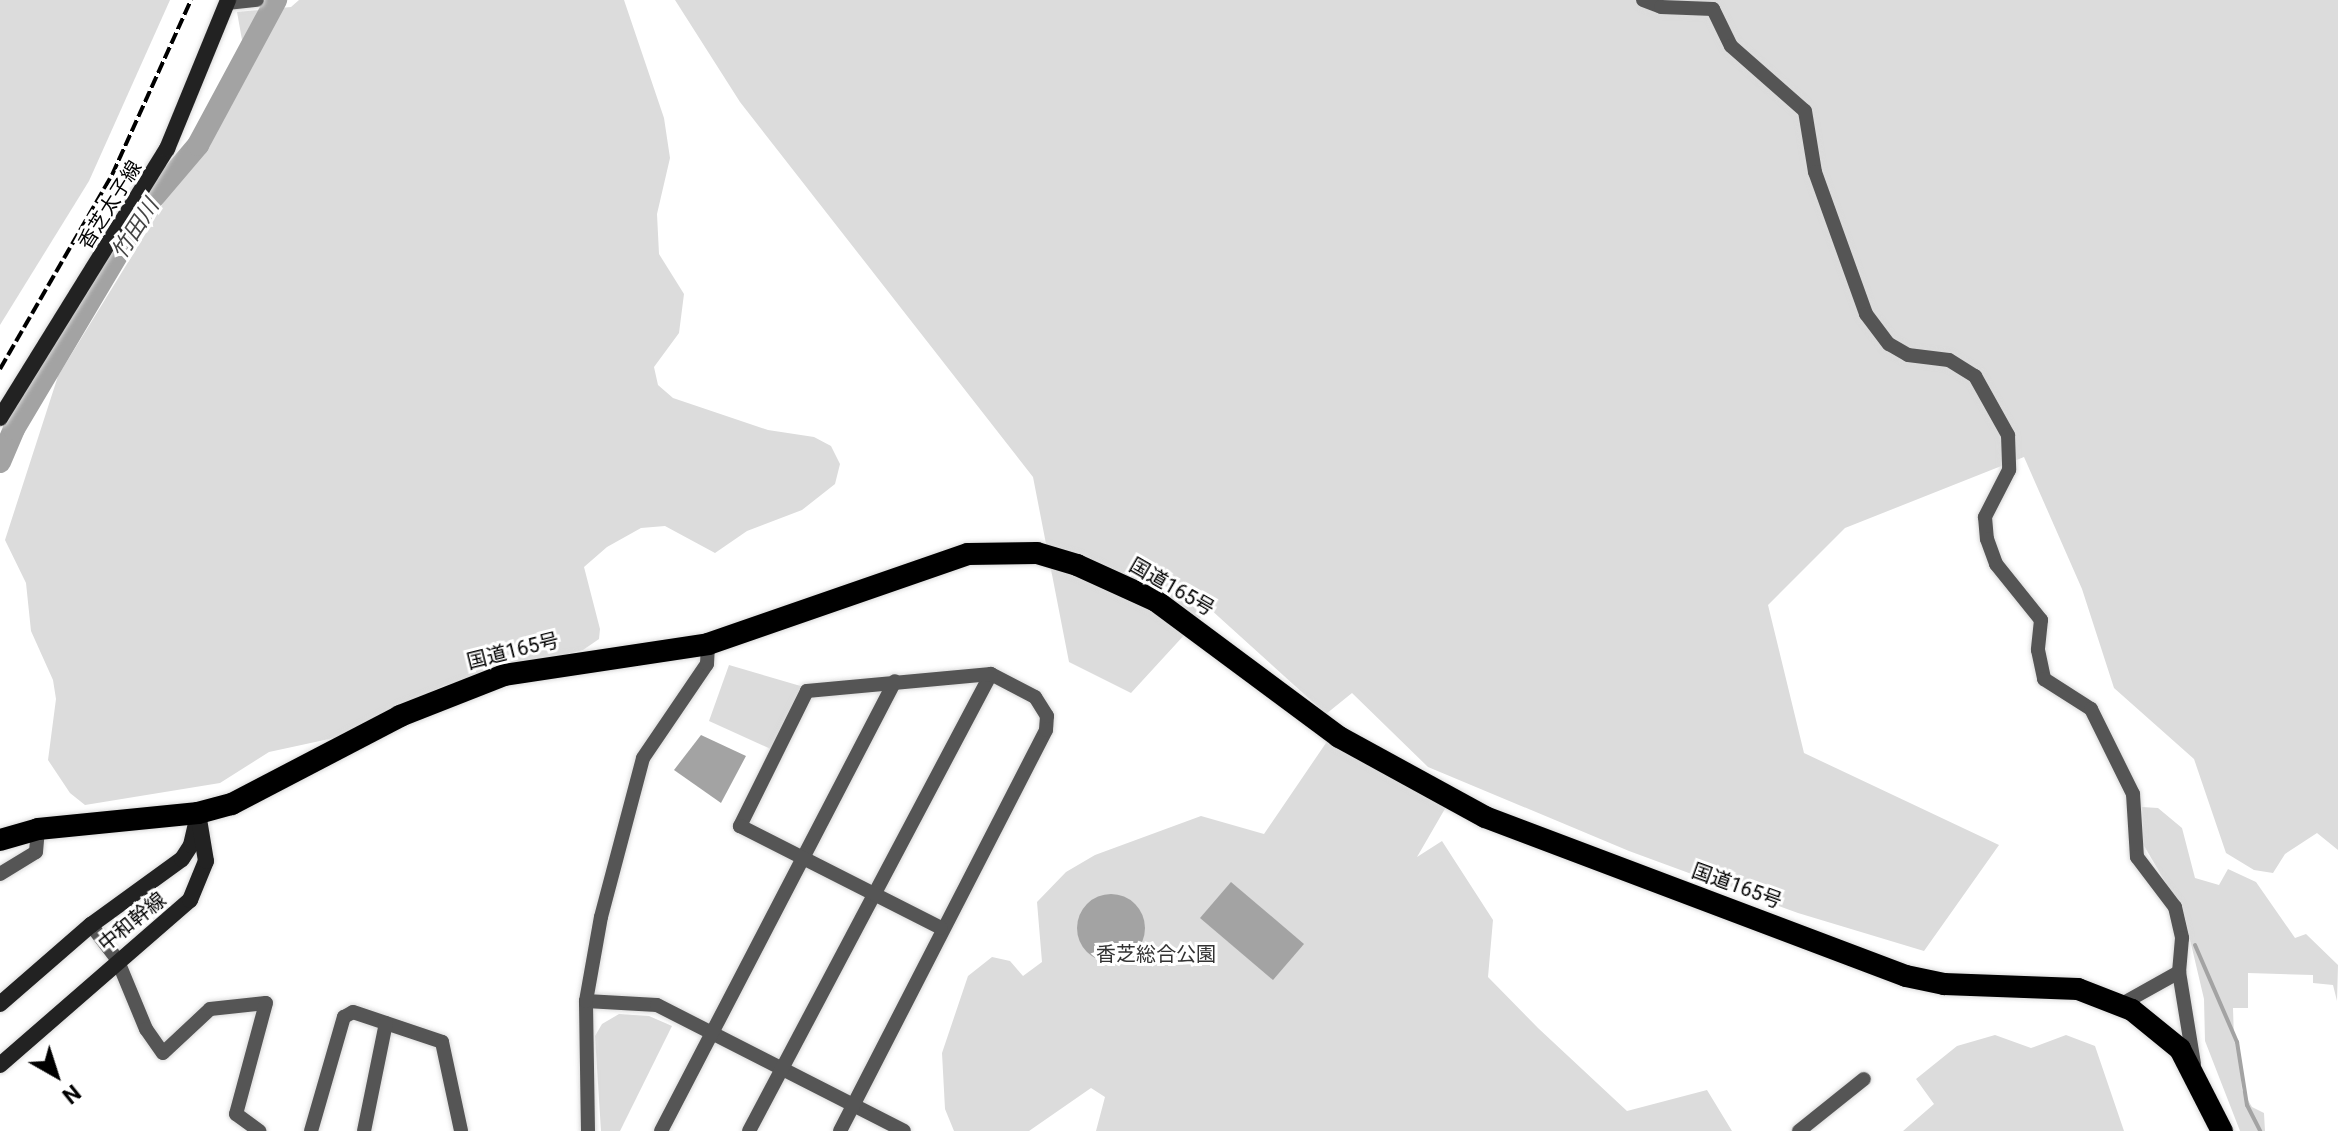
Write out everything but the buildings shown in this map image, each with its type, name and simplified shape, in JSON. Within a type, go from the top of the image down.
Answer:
[{"type":"highway","name":"国道165号","points":[[0,840],[38,829],[198,813],[272,786],[453,691],[556,664],[708,644],[968,554],[1037,553],[1077,565],[1156,601],[1339,737],[1485,817],[1906,976],[1944,984],[2078,989],[2120,1005],[2180,1049],[2194,1068],[2222,1131]]},
{"type":"main road","name":"香芝太子線","points":[[0,418],[167,149],[228,1]]},
{"type":"main road","name":"中和幹線","points":[[0,1004],[91,925],[182,859],[191,845],[198,813]]},
{"type":"main road","name":"中和幹線","points":[[0,1065],[117,959],[176,914],[201,882],[206,861],[198,813]]},
{"type":"street","points":[[228,1],[257,0]]},
{"type":"street","points":[[1643,0],[1661,7],[1713,9],[1731,46],[1805,111],[1815,172],[1866,314],[1889,344],[1908,355],[1949,360],[1975,376],[2008,435],[2009,470],[1985,517],[1987,539],[1996,564],[2029,598],[2041,620],[2038,650],[2044,679],[2091,709],[2133,794],[2137,857],[2175,907],[2182,938],[2179,972],[2194,1068]]},
{"type":"street","points":[[588,1131],[586,1001],[601,917],[643,758],[707,664],[708,644]]},
{"type":"street","points":[[749,1131],[872,892],[991,674]]},
{"type":"street","points":[[840,1131],[941,928],[1046,730],[1047,716],[1035,697],[991,674],[807,691],[740,826],[941,928]]},
{"type":"street","points":[[661,1131],[895,681]]},
{"type":"street","points":[[0,874],[36,852],[38,829]]},
{"type":"street","points":[[91,925],[117,959],[146,1029],[163,1053],[210,1009],[266,1003],[236,1114],[259,1131]]},
{"type":"street","points":[[2120,1005],[2179,972]]},
{"type":"street","points":[[586,1001],[657,1005],[904,1131]]},
{"type":"street","points":[[311,1131],[344,1017],[353,1012],[447,1048],[461,1131]]},
{"type":"street","points":[[364,1131],[386,1023]]},
{"type":"street","points":[[1799,1131],[1864,1079]]},
{"type":"green space","points":[[0,0],[170,0],[89,181],[0,325]]},
{"type":"green space","points":[[299,0],[624,0],[664,118],[670,158],[657,214],[659,254],[684,294],[679,333],[654,367],[658,385],[673,398],[768,430],[814,437],[831,446],[840,464],[835,484],[802,510],[747,531],[715,553],[665,526],[641,528],[607,547],[584,567],[600,629],[599,639],[583,650],[443,686],[343,736],[269,752],[220,783],[85,805],[70,793],[48,760],[56,699],[53,680],[31,631],[26,583],[5,540],[58,376],[154,220],[244,51],[237,12],[291,7]]},
{"type":"green space","points":[[675,0],[2338,0],[2338,850],[2317,833],[2285,854],[2273,873],[2254,870],[2226,853],[2194,759],[2114,688],[2082,589],[2024,457],[1845,528],[1768,605],[1804,753],[1999,845],[1924,951],[1798,913],[1629,851],[1428,767],[1352,693],[1326,714],[1209,608],[1131,693],[1069,662],[1033,477],[740,102]]},
{"type":"green space","points":[[729,665],[804,687],[773,750],[709,721]]},
{"type":"green space","name":"香芝総合公園","points":[[1328,740],[1446,807],[1417,857],[1442,841],[1493,920],[1488,977],[1538,1028],[1627,1111],[1707,1090],[1732,1131],[1096,1131],[1105,1097],[1091,1088],[1029,1131],[954,1131],[945,1109],[942,1053],[968,976],[992,957],[1010,961],[1023,976],[1042,962],[1037,902],[1066,872],[1095,855],[1201,816],[1264,834]]},
{"type":"green space","points":[[2142,807],[2158,808],[2182,828],[2195,878],[2219,885],[2228,869],[2256,882],[2295,938],[2306,934],[2338,965],[2337,1001],[2333,985],[2313,983],[2313,975],[2248,973],[2248,1008],[2233,1008],[2234,1040],[2239,1041],[2242,1090],[2252,1107],[2264,1113],[2265,1131],[2240,1131],[2205,1041],[2204,999],[2184,914],[2143,844]]},
{"type":"green space","points":[[619,1014],[649,1016],[672,1026],[620,1131],[601,1131],[595,1036],[602,1024]]},
{"type":"green space","points":[[1995,1035],[2031,1048],[2066,1035],[2095,1046],[2124,1131],[1903,1131],[1934,1104],[1916,1079],[1957,1046]]},
{"type":"shaded area","points":[[701,735],[746,756],[721,803],[674,770]]},
{"type":"shaded area","points":[[1231,882],[1304,944],[1273,980],[1200,918]]},
{"type":"shaded area","points":[[1111,894],[1135,904],[1145,928],[1135,952],[1111,962],[1087,952],[1077,928],[1087,904]]},
{"type":"waterway","name":"竹田川","points":[[0,462],[14,429],[147,205],[198,145],[276,0]]},
{"type":"waterway","points":[[2195,945],[2237,1042],[2247,1105],[2260,1131]]},
{"type":"railway","points":[[0,369],[112,175],[191,0]]}]
